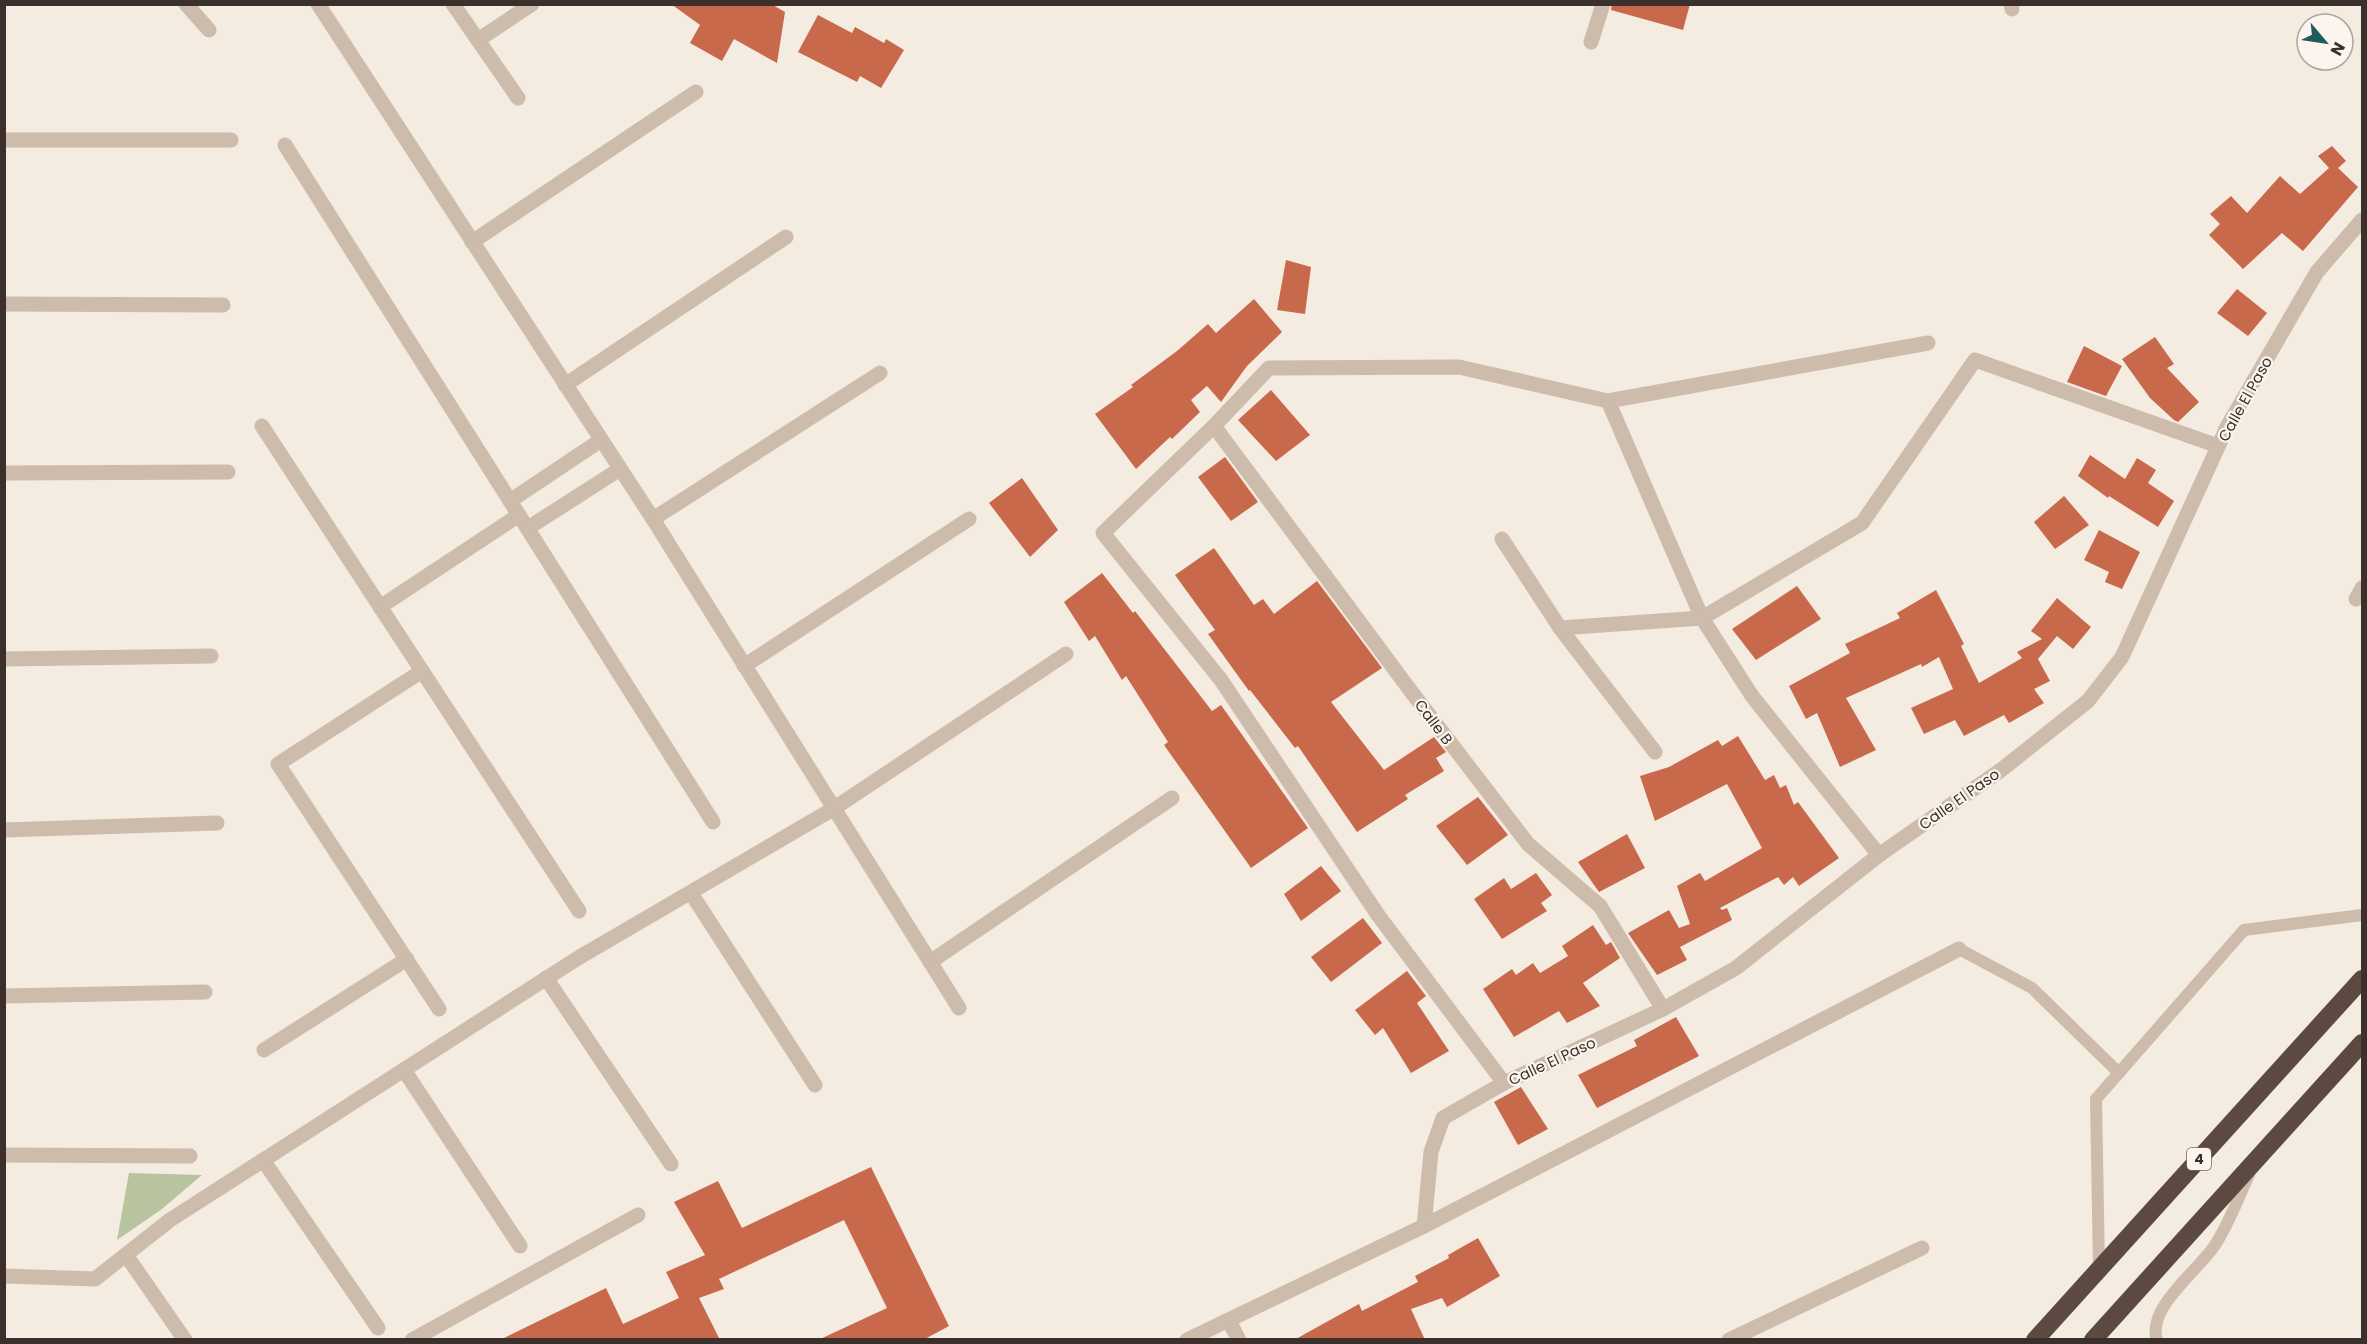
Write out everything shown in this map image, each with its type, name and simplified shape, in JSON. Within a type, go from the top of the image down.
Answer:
[{"type":"highway","name":"4","points":[[2036,1340],[2362,979]]},
{"type":"highway","points":[[2093,1340],[2362,1043]]},
{"type":"street","points":[[186,4],[209,30]]},
{"type":"street","points":[[318,4],[653,519],[959,1008]]},
{"type":"street","points":[[453,4],[518,98]]},
{"type":"street","points":[[478,40],[532,4]]},
{"type":"street","points":[[1591,42],[1603,4]]},
{"type":"street","points":[[472,242],[696,92]]},
{"type":"street","points":[[4,140],[231,140]]},
{"type":"street","points":[[285,144],[713,822]]},
{"type":"street","name":"Calle El Paso","points":[[1424,1226],[1431,1152],[1443,1118],[1504,1083],[1663,1009],[1736,968],[1879,855],[2001,770],[2088,701],[2122,657],[2227,427],[2317,272],[2362,220]]},
{"type":"street","points":[[565,385],[786,237]]},
{"type":"street","points":[[4,304],[223,305]]},
{"type":"street","points":[[1504,1083],[1378,915],[1221,680],[1103,533],[1214,426],[1269,368],[1459,367],[1608,401],[1928,343]]},
{"type":"street","points":[[1560,628],[1702,618],[1862,523],[1975,360],[2218,446]]},
{"type":"street","points":[[653,519],[879,373]]},
{"type":"street","points":[[1608,401],[1702,618],[1752,696],[1879,855]]},
{"type":"street","points":[[262,426],[579,911]]},
{"type":"street","name":"Calle B","points":[[1214,426],[1413,694],[1528,844],[1600,906],[1663,1009]]},
{"type":"street","points":[[510,501],[601,440]]},
{"type":"street","points":[[528,528],[620,469]]},
{"type":"street","points":[[4,473],[228,472]]},
{"type":"street","points":[[380,607],[519,515]]},
{"type":"street","points":[[744,666],[969,519]]},
{"type":"street","points":[[1502,539],[1560,628],[1655,752]]},
{"type":"street","points":[[4,1276],[95,1279],[170,1220],[263,1160],[546,978],[834,809],[1066,654]]},
{"type":"street","points":[[4,659],[211,657]]},
{"type":"street","points":[[422,671],[278,764],[439,1009]]},
{"type":"street","points":[[930,962],[1172,798]]},
{"type":"street","points":[[4,830],[217,823]]},
{"type":"street","points":[[691,893],[814,1085]]},
{"type":"street","points":[[1187,1340],[1424,1226],[1959,949]]},
{"type":"street","points":[[264,1050],[407,959]]},
{"type":"street","points":[[546,978],[671,1164]]},
{"type":"street","points":[[4,996],[205,992]]},
{"type":"street","points":[[404,1070],[520,1246]]},
{"type":"street","points":[[4,1155],[190,1156]]},
{"type":"street","points":[[263,1160],[378,1328]]},
{"type":"street","points":[[412,1340],[638,1215]]},
{"type":"street","points":[[1729,1340],[1922,1248]]},
{"type":"street","points":[[126,1255],[185,1340]]},
{"type":"street","points":[[1229,1321],[1239,1340]]},
{"type":"lane","points":[[2099,1269],[2096,1099],[2244,930],[2362,915]]},
{"type":"lane","points":[[1959,949],[2032,988],[2119,1073]]},
{"type":"lane","points":[[2157,1340],[2154,1331],[2161,1308],[2215,1245],[2255,1160]]},
{"type":"green space","points":[[129,1173],[202,1175],[162,1209],[117,1240]]},
{"type":"building","points":[[671,4],[771,4],[785,12],[777,63],[734,39],[722,61],[690,43],[700,25]]},
{"type":"building","points":[[1612,4],[1690,4],[1683,30],[1611,10]]},
{"type":"building","points":[[818,15],[852,33],[855,27],[884,43],[886,39],[904,50],[881,88],[860,76],[857,82],[798,52]]},
{"type":"building","points":[[2332,146],[2346,161],[2338,168],[2358,187],[2303,251],[2282,233],[2243,269],[2209,235],[2220,224],[2210,214],[2231,196],[2247,213],[2280,176],[2300,194],[2329,168],[2318,156]]},
{"type":"building","points":[[1286,260],[1311,267],[1305,314],[1277,310]]},
{"type":"building","points":[[2237,289],[2267,313],[2248,336],[2217,313]]},
{"type":"building","points":[[1254,299],[1282,332],[1247,366],[1221,402],[1207,386],[1191,400],[1200,412],[1136,469],[1095,414],[1133,387],[1131,385],[1177,351],[1208,324],[1216,333]]},
{"type":"building","points":[[2155,337],[2174,364],[2167,368],[2199,402],[2178,422],[2150,398],[2122,359]]},
{"type":"building","points":[[2084,346],[2122,366],[2106,396],[2067,382]]},
{"type":"building","points":[[1271,390],[1310,435],[1276,461],[1238,420]]},
{"type":"building","points":[[2090,455],[2125,479],[2137,458],[2156,470],[2148,483],[2174,501],[2158,527],[2109,496],[2108,498],[2078,476]]},
{"type":"building","points":[[1225,457],[1258,502],[1231,521],[1198,477]]},
{"type":"building","points":[[1022,478],[1058,530],[1030,557],[989,503]]},
{"type":"building","points":[[2064,496],[2089,525],[2055,549],[2034,522]]},
{"type":"building","points":[[2099,530],[2140,552],[2122,589],[2105,582],[2109,572],[2084,560]]},
{"type":"building","points":[[1214,548],[1254,605],[1263,599],[1274,614],[1317,581],[1382,668],[1331,702],[1384,770],[1434,737],[1446,752],[1436,758],[1444,771],[1405,795],[1408,799],[1357,832],[1298,746],[1295,748],[1249,691],[1208,634],[1215,630],[1175,575]]},
{"type":"building","points":[[1102,573],[1133,613],[1135,611],[1212,711],[1221,705],[1308,828],[1251,868],[1164,745],[1168,742],[1126,676],[1122,680],[1095,636],[1089,641],[1064,602]]},
{"type":"building","points":[[1797,586],[1821,619],[1756,660],[1732,629]]},
{"type":"building","points":[[1936,590],[1964,644],[1961,646],[1979,683],[2022,658],[2017,652],[2042,639],[2031,631],[2057,598],[2091,627],[2073,649],[2057,636],[2038,659],[2050,681],[2034,689],[2044,703],[2009,723],[2004,715],[1964,736],[1955,720],[1924,734],[1911,708],[1953,689],[1939,657],[1922,667],[1921,664],[1846,698],[1876,750],[1840,767],[1817,713],[1806,719],[1789,686],[1850,653],[1845,644],[1900,618],[1897,613]]},
{"type":"building","points":[[1738,736],[1765,780],[1774,775],[1780,788],[1786,785],[1794,805],[1798,802],[1839,858],[1799,886],[1793,877],[1784,885],[1778,877],[1720,908],[1722,910],[1727,908],[1732,920],[1680,947],[1687,960],[1657,975],[1628,933],[1669,910],[1679,928],[1690,924],[1677,886],[1700,873],[1705,881],[1762,848],[1727,784],[1655,821],[1640,776],[1669,767],[1718,740],[1722,746]]},
{"type":"building","points":[[1478,797],[1508,835],[1467,865],[1436,826]]},
{"type":"building","points":[[1627,834],[1645,868],[1599,892],[1578,862]]},
{"type":"building","points":[[1321,866],[1341,891],[1301,921],[1284,894]]},
{"type":"building","points":[[1536,873],[1552,895],[1541,903],[1547,911],[1502,939],[1474,899],[1504,878],[1511,889]]},
{"type":"building","points":[[1363,918],[1382,943],[1331,982],[1311,957]]},
{"type":"building","points":[[1593,925],[1606,945],[1611,942],[1620,958],[1583,983],[1600,1006],[1567,1023],[1559,1011],[1514,1037],[1483,989],[1512,969],[1516,975],[1533,963],[1540,973],[1568,956],[1562,946]]},
{"type":"building","points":[[1407,971],[1426,996],[1417,1003],[1449,1051],[1411,1073],[1383,1028],[1375,1035],[1355,1010]]},
{"type":"building","points":[[1676,1017],[1699,1056],[1597,1108],[1578,1075],[1637,1046],[1634,1040]]},
{"type":"building","points":[[1521,1087],[1548,1129],[1518,1145],[1494,1102]]},
{"type":"building","points":[[871,1167],[949,1326],[923,1340],[818,1340],[887,1308],[844,1220],[719,1279],[724,1289],[699,1298],[720,1340],[500,1340],[606,1288],[623,1324],[679,1298],[666,1272],[705,1255],[674,1202],[718,1181],[742,1228]]},
{"type":"building","points":[[1478,1238],[1500,1276],[1447,1307],[1442,1298],[1411,1309],[1425,1340],[1294,1340],[1359,1304],[1362,1311],[1418,1282],[1415,1276],[1449,1258],[1448,1255]]}]
